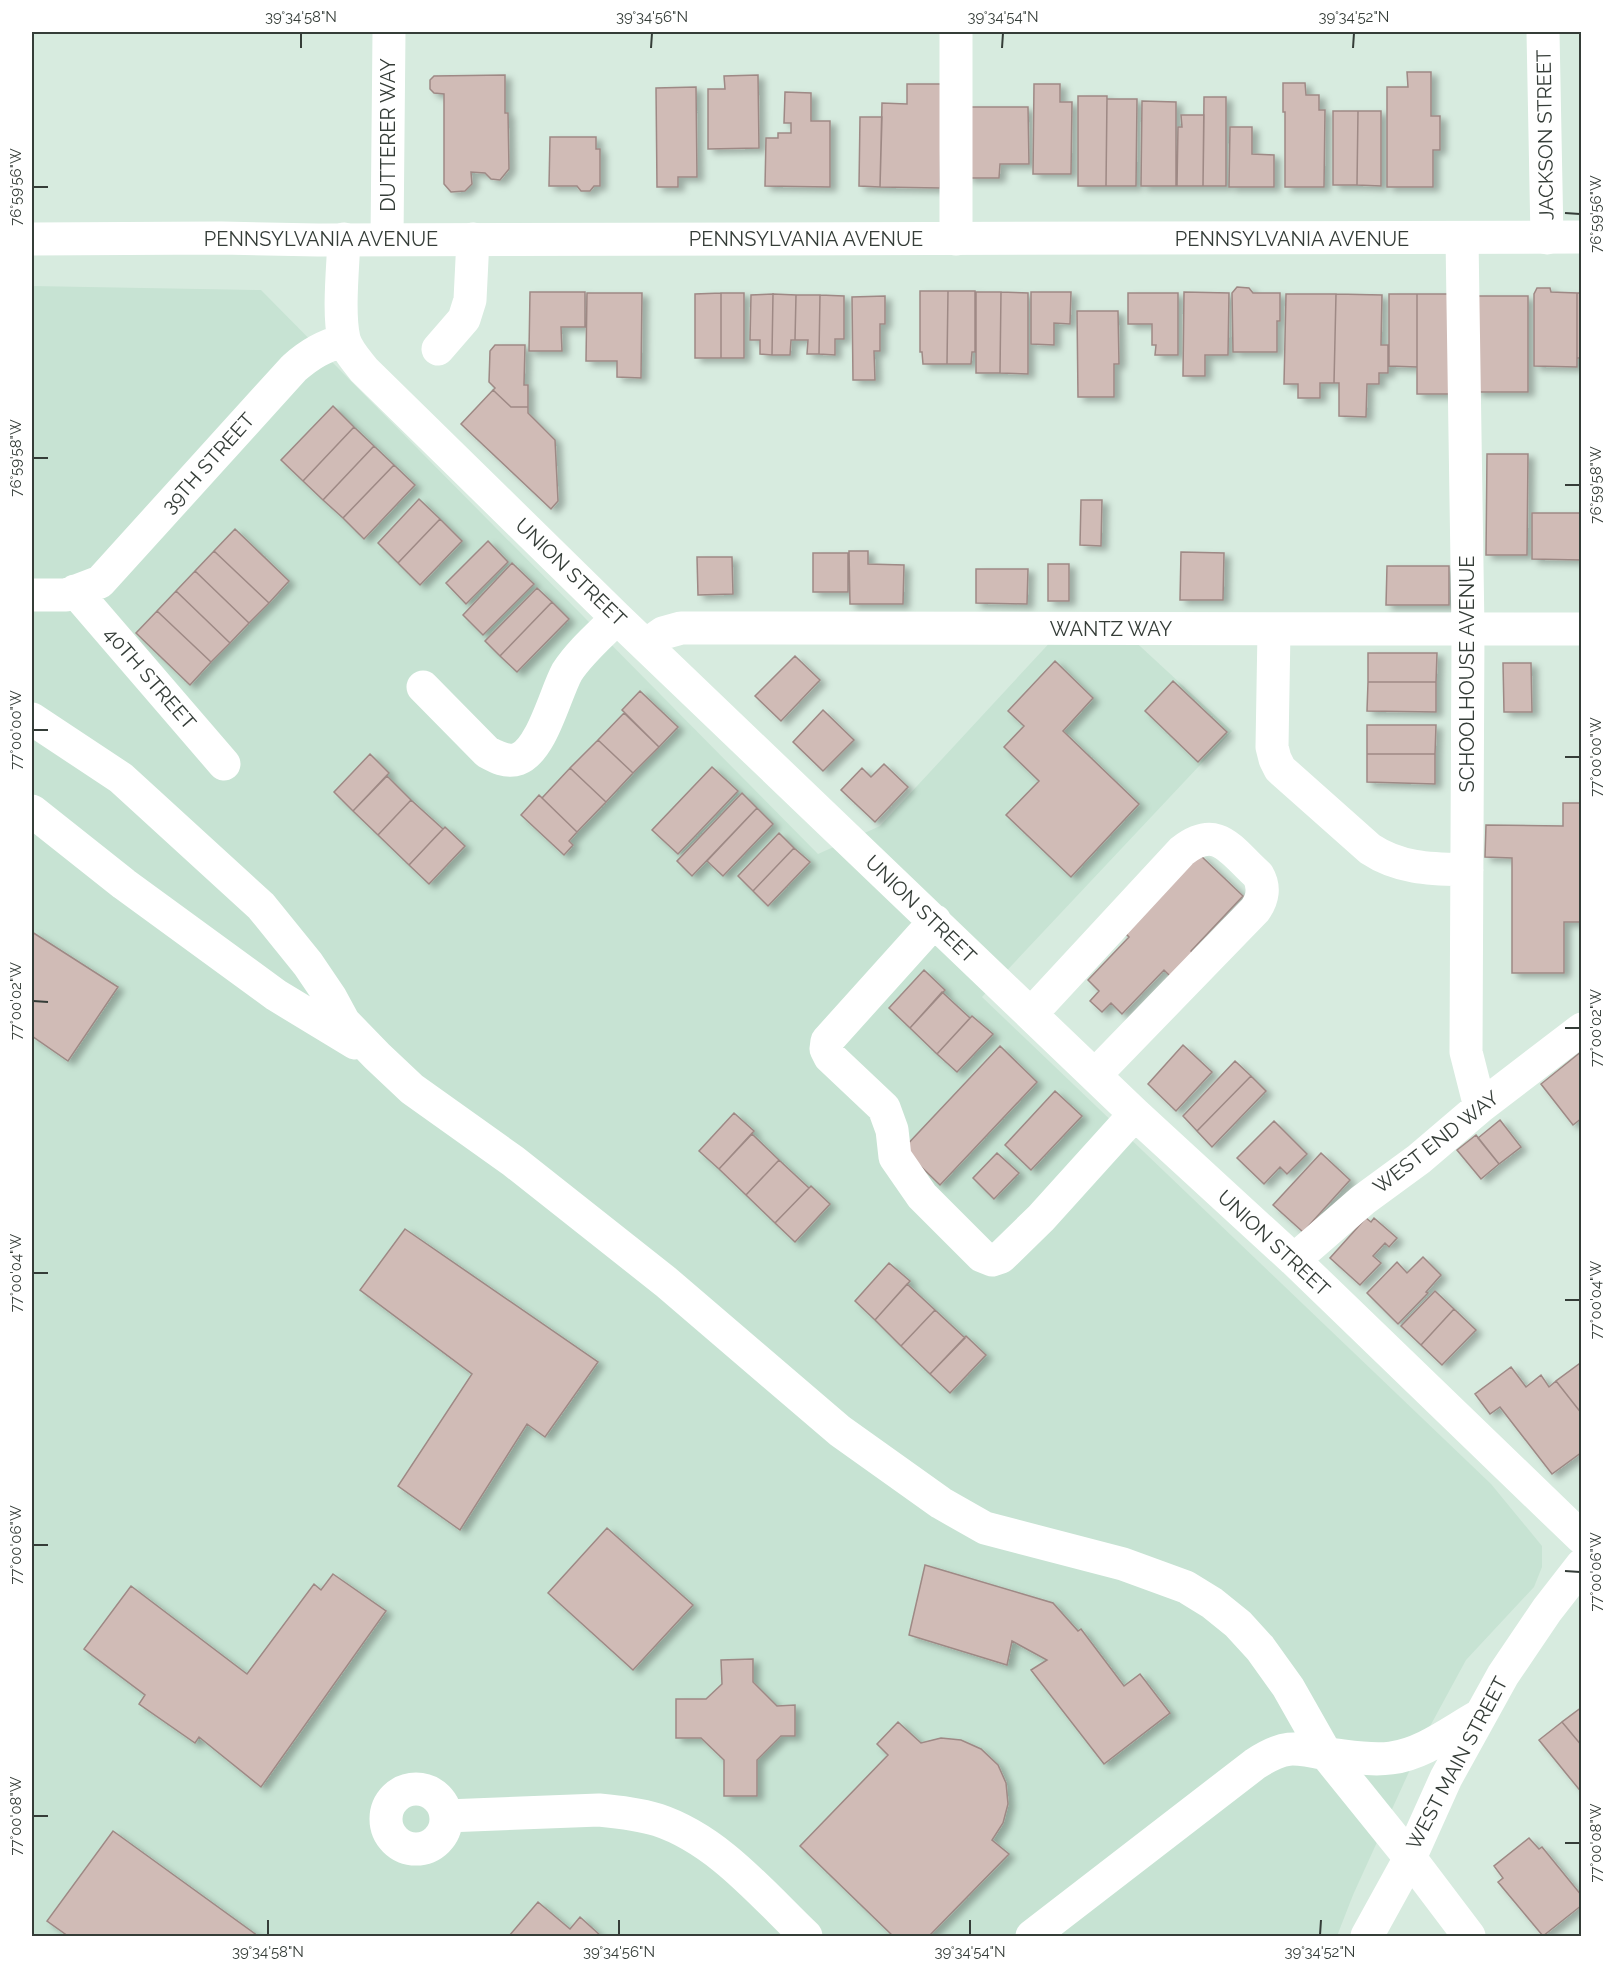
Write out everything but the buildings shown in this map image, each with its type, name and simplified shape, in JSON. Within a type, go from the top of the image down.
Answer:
[{"type":"street","name":"DUTTERER WAY","points":[[387,239],[389,32]]},
{"type":"street","points":[[956,32],[956,239]]},
{"type":"street","name":"JACKSON STREET","points":[[1543,32],[1547,238]]},
{"type":"street","name":"PENNSYLVANIA AVENUE","points":[[32,239],[1581,237]]},
{"type":"street","name":"SCHOOLHOUSE AVENUE","points":[[1462,238],[1468,630],[1466,1052],[1480,1107]]},
{"type":"street","points":[[438,349],[464,319],[470,300],[473,239]]},
{"type":"street","name":"UNION STREET","points":[[344,240],[342,318],[344,340],[352,356],[364,370],[617,618],[1135,1114],[1294,1260],[1581,1538]]},
{"type":"street","name":"39TH STREET","points":[[32,595],[66,595],[100,582],[294,368],[324,346],[344,340]]},
{"type":"street","name":"40TH STREET","points":[[75,591],[224,764]]},
{"type":"street","points":[[423,687],[487,752],[500,758],[511,760],[520,758],[533,745],[548,719],[567,672],[579,656],[617,618]]},
{"type":"street","name":"WANTZ WAY","points":[[646,645],[663,633],[681,628],[1581,629]]},
{"type":"street","points":[[1275,630],[1272,747],[1280,769],[1382,857],[1407,866],[1467,870]]},
{"type":"street","points":[[32,719],[121,778],[261,906],[308,964],[344,1022],[377,1056]]},
{"type":"street","points":[[32,811],[124,884],[267,988],[377,1056]]},
{"type":"street","points":[[1031,1014],[1191,844],[1206,838],[1220,840],[1258,875],[1261,880],[1262,894],[1261,902],[1255,910],[1095,1075]]},
{"type":"street","points":[[934,921],[827,1041],[826,1049],[830,1057],[884,1108],[892,1130],[895,1157],[922,1196],[982,1256],[992,1260],[1001,1257],[1041,1218],[1135,1114]]},
{"type":"street","name":"WEST END WAY","points":[[1294,1260],[1363,1200],[1419,1159],[1480,1107],[1581,1029]]},
{"type":"street","name":"WEST MAIN STREET","points":[[377,1056],[412,1089],[513,1161],[666,1282],[840,1431],[941,1503],[985,1528],[1123,1564],[1186,1587],[1212,1603],[1238,1624],[1260,1648],[1288,1687],[1326,1754],[1410,1858],[1446,1778],[1479,1716],[1540,1619],[1581,1565]]},
{"type":"street","points":[[1032,1936],[1271,1754],[1285,1749],[1301,1749],[1326,1754],[1391,1758],[1412,1753],[1479,1716]]},
{"type":"street","points":[[446,1816],[599,1810],[659,1821],[699,1841],[730,1863],[806,1936]]},
{"type":"street","points":[[1367,1936],[1410,1858],[1469,1936]]},
{"type":"shaded area","points":[[32,286],[261,290],[818,854],[880,826],[1055,637],[1128,635],[1232,731],[982,997],[1491,1484],[1542,1546],[1542,1567],[1534,1587],[1466,1660],[1428,1730],[1353,1895],[1337,1936],[32,1936]]}]
